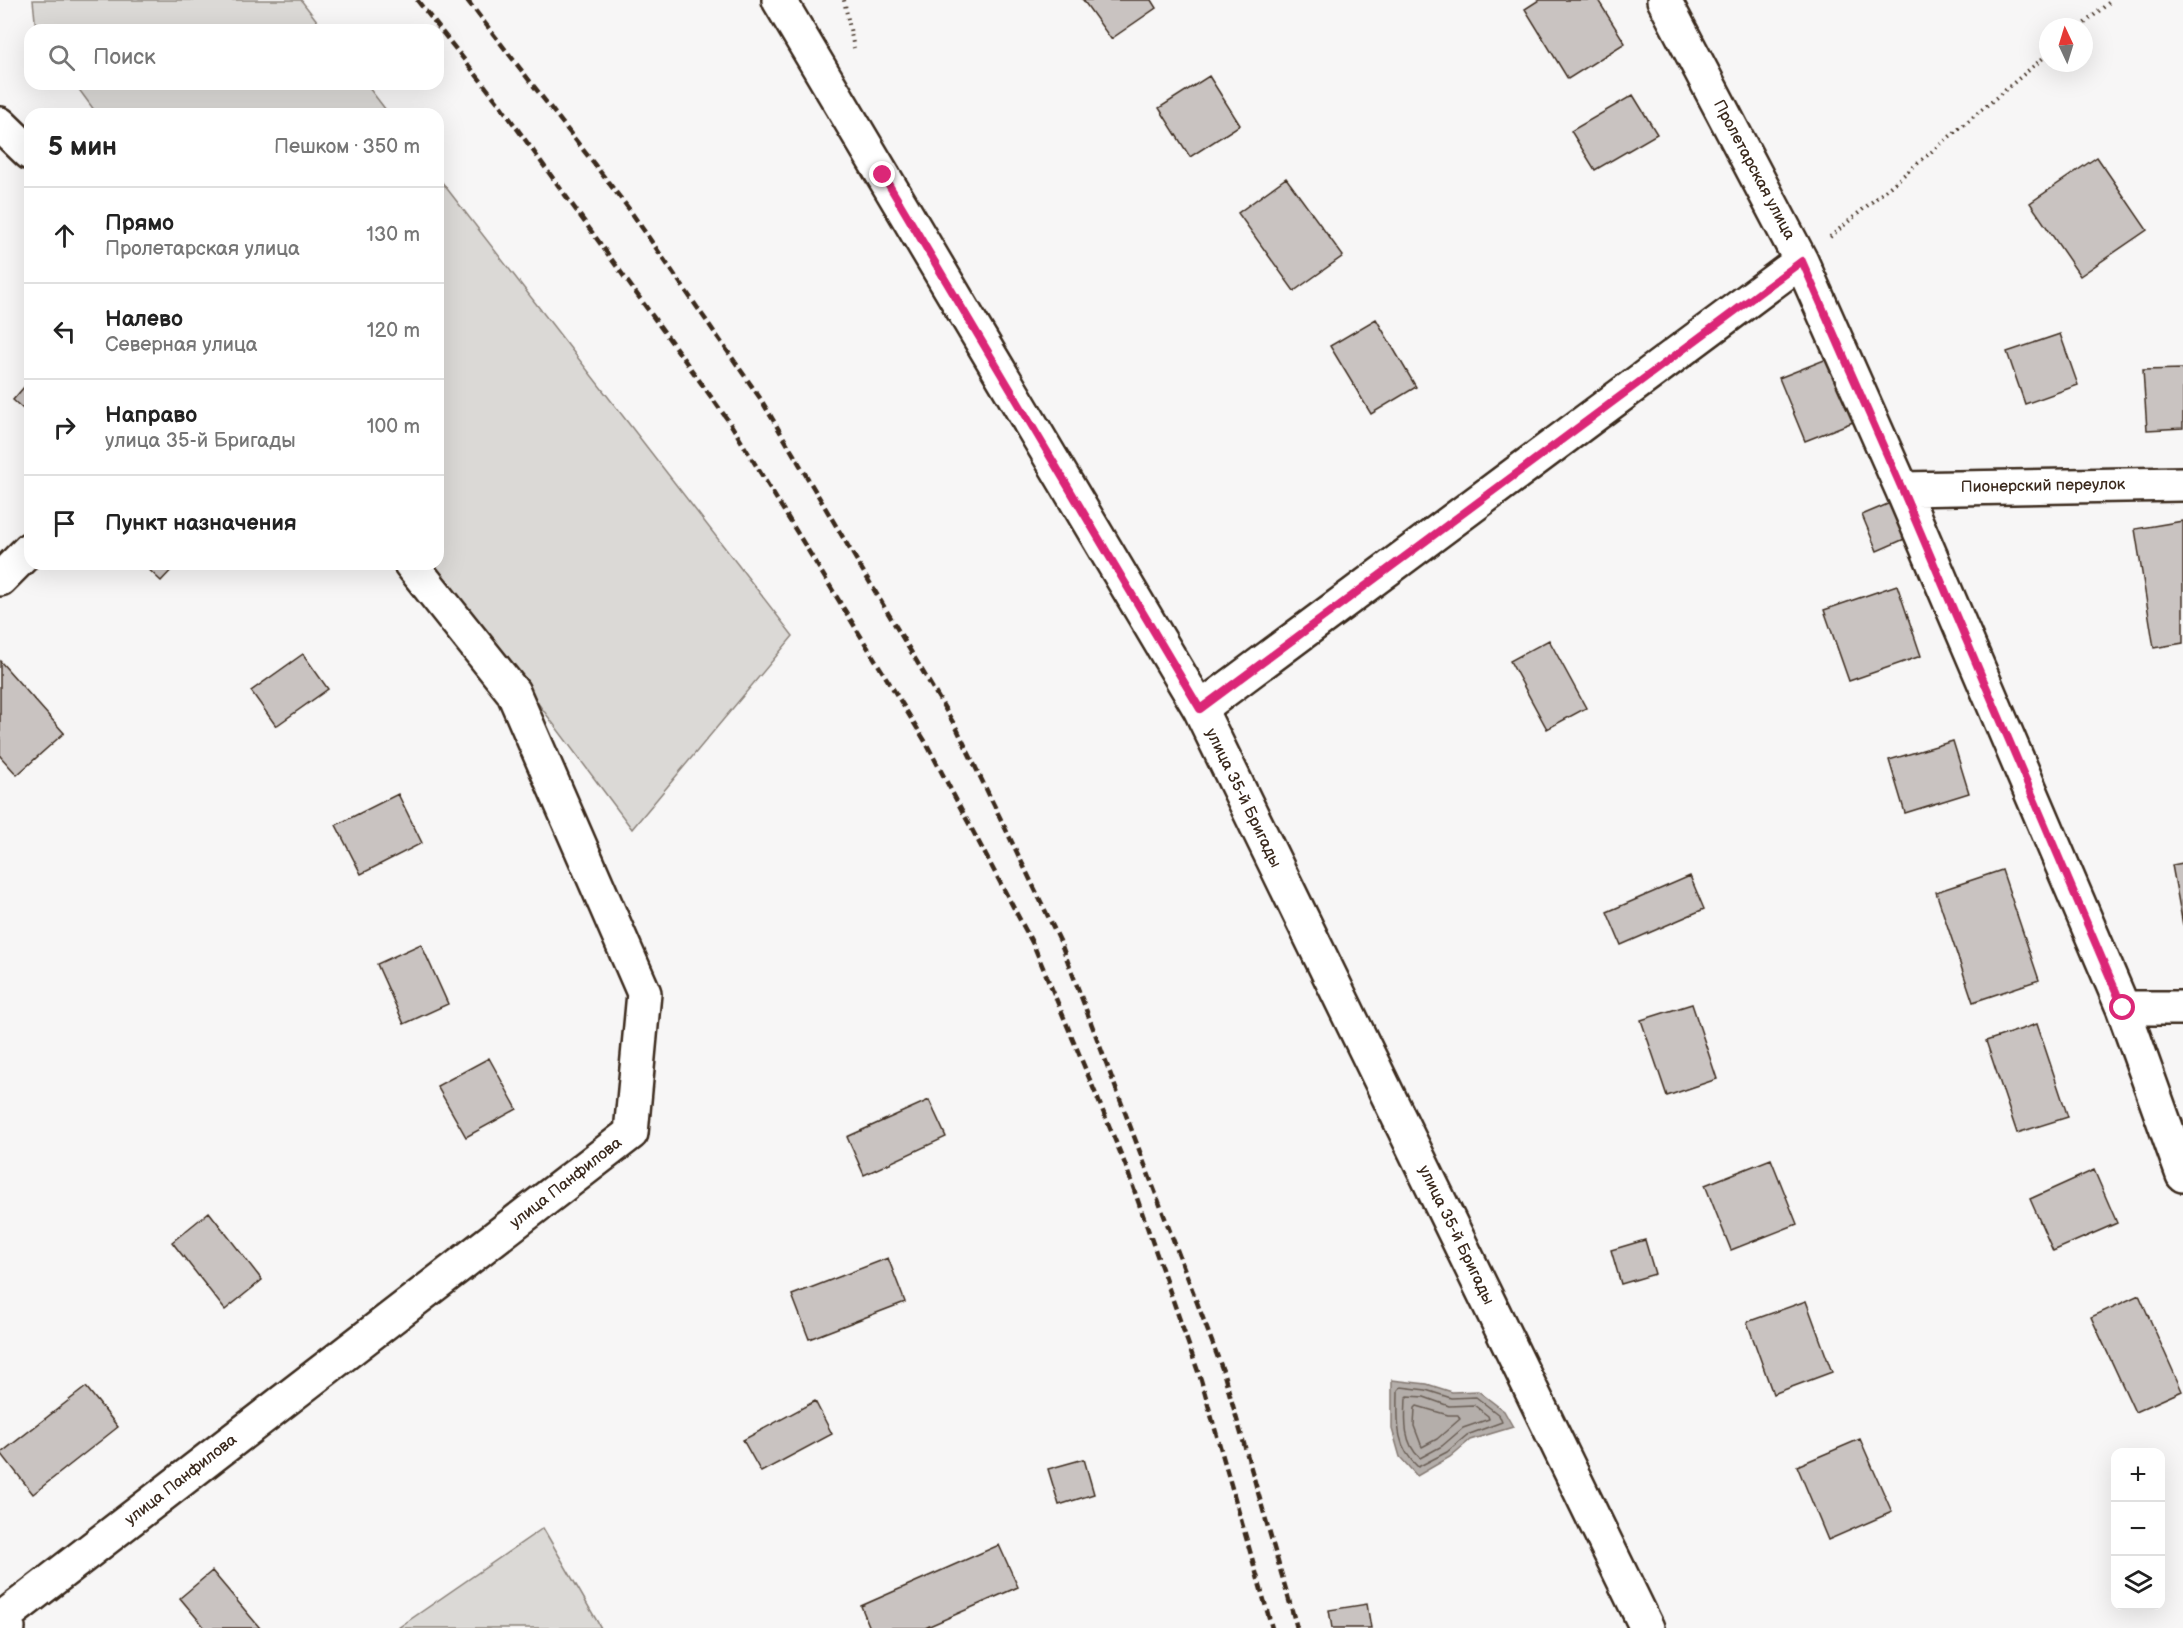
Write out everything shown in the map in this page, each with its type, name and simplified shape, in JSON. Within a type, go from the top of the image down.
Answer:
[{"type":"street","name":"улица 35-й Бригады","points":[[779,0],[1200,709],[1647,1628]]},
{"type":"street","name":"Пролетарская улица","points":[[1664,0],[1802,261],[1902,489],[2123,1008],[2183,1175]]},
{"type":"street","points":[[0,124],[24,147]]},
{"type":"street","points":[[1200,709],[1802,261]]},
{"type":"street","name":"Пионерский переулок","points":[[1902,489],[2183,484]]},
{"type":"street","points":[[0,579],[24,555]]},
{"type":"street","name":"улица Панфилова","points":[[0,1620],[631,1133],[644,993],[513,692],[416,570]]},
{"type":"street","points":[[2123,1008],[2183,1008]]},
{"type":"street","points":[[0,1620],[8,1628]]},
{"type":"path","points":[[2091,18],[2112,0]]},
{"type":"path","points":[[1802,261],[2039,62]]},
{"type":"shaded area","points":[[33,0],[301,0],[319,24],[35,24]]},
{"type":"shaded area","points":[[79,90],[371,90],[384,108],[93,108]]},
{"type":"shaded area","points":[[444,185],[793,636],[632,829],[438,570],[444,570]]},
{"type":"shaded area","points":[[543,1528],[601,1628],[398,1628]]},
{"type":"water","points":[[1392,1380],[1427,1384],[1452,1392],[1478,1391],[1504,1411],[1513,1427],[1470,1440],[1450,1457],[1417,1476],[1400,1457],[1392,1429]]},
{"type":"building","points":[[1083,0],[1151,0],[1156,8],[1111,39]]},
{"type":"building","points":[[1539,0],[1598,0],[1625,43],[1568,79],[1525,9]]},
{"type":"building","points":[[1209,76],[1240,125],[1190,157],[1159,108]]},
{"type":"building","points":[[1633,95],[1657,134],[1595,170],[1571,131]]},
{"type":"building","points":[[2097,157],[2147,230],[2080,276],[2030,203]]},
{"type":"building","points":[[1286,178],[1343,256],[1294,291],[1238,213]]},
{"type":"building","points":[[1376,319],[1416,387],[1371,414],[1330,346]]},
{"type":"building","points":[[2060,334],[2078,385],[2025,404],[2007,352]]},
{"type":"building","points":[[1832,357],[1858,420],[1805,441],[1779,378]]},
{"type":"building","points":[[2183,369],[2183,428],[2147,430],[2143,370]]},
{"type":"building","points":[[24,387],[24,410],[13,400]]},
{"type":"building","points":[[1909,495],[1925,530],[1877,551],[1862,515]]},
{"type":"building","points":[[2183,521],[2183,643],[2154,648],[2135,529]]},
{"type":"building","points":[[149,570],[171,570],[161,581]]},
{"type":"building","points":[[1897,585],[1921,656],[1849,681],[1824,610]]},
{"type":"building","points":[[1549,640],[1586,708],[1547,729],[1510,661]]},
{"type":"building","points":[[303,654],[328,689],[276,726],[251,691]]},
{"type":"building","points":[[0,661],[64,733],[17,775],[0,756]]},
{"type":"building","points":[[1953,741],[1969,793],[1905,813],[1889,760]]},
{"type":"building","points":[[398,794],[422,843],[361,874],[336,825]]},
{"type":"building","points":[[2183,863],[2183,925],[2172,865]]},
{"type":"building","points":[[2002,870],[2039,980],[1973,1002],[1936,892]]},
{"type":"building","points":[[1690,876],[1704,909],[1621,945],[1607,912]]},
{"type":"building","points":[[421,944],[448,1004],[404,1024],[377,964]]},
{"type":"building","points":[[1692,1004],[1717,1079],[1667,1096],[1641,1020]]},
{"type":"building","points":[[2037,1024],[2068,1117],[2017,1133],[1986,1041]]},
{"type":"building","points":[[489,1058],[517,1109],[466,1137],[437,1086]]},
{"type":"building","points":[[929,1100],[946,1137],[864,1175],[847,1137]]},
{"type":"building","points":[[1771,1159],[1797,1224],[1731,1250],[1705,1185]]},
{"type":"building","points":[[2094,1170],[2117,1223],[2053,1251],[2030,1199]]},
{"type":"building","points":[[209,1212],[262,1280],[225,1310],[172,1242]]},
{"type":"building","points":[[1645,1240],[1655,1274],[1621,1284],[1611,1250]]},
{"type":"building","points":[[888,1258],[905,1302],[809,1339],[792,1295]]},
{"type":"building","points":[[2139,1295],[2182,1391],[2135,1412],[2091,1317]]},
{"type":"building","points":[[1806,1301],[1832,1372],[1773,1394],[1747,1322]]},
{"type":"building","points":[[86,1387],[118,1427],[33,1494],[1,1453]]},
{"type":"building","points":[[815,1401],[832,1434],[761,1472],[743,1440]]},
{"type":"building","points":[[1860,1439],[1892,1512],[1828,1540],[1797,1466]]},
{"type":"building","points":[[1084,1459],[1094,1494],[1059,1505],[1048,1469]]},
{"type":"building","points":[[999,1545],[1018,1587],[925,1628],[870,1628],[861,1606]]},
{"type":"building","points":[[212,1571],[260,1628],[205,1628],[180,1598]]},
{"type":"building","points":[[1367,1604],[1371,1628],[1332,1628],[1329,1610]]},
{"type":"railway","points":[[417,0],[436,24]]},
{"type":"railway","points":[[467,0],[629,209],[760,398],[957,729],[1060,941],[1223,1371],[1297,1628]]},
{"type":"railway","points":[[444,34],[500,105],[730,423],[925,741],[1034,946],[1125,1164],[1201,1380],[1272,1628]]},
{"type":"route","points":[[883,175],[1200,709],[1802,261],[1902,489],[2123,1008]]}]
